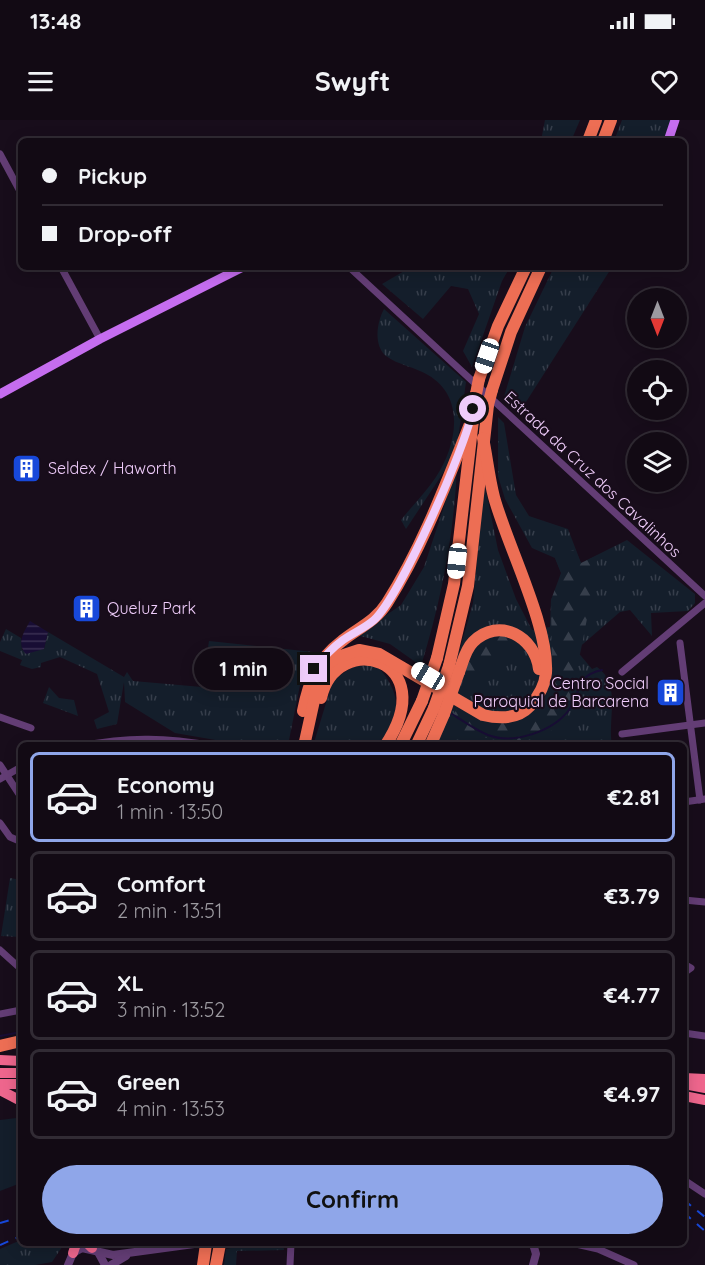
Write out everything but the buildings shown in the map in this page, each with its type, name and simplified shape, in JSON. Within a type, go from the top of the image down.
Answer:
[{"type":"highway","points":[[589,138],[596,120]]},
{"type":"highway","points":[[604,138],[611,120]]},
{"type":"highway","points":[[401,742],[422,701],[437,658],[454,584],[470,424],[479,379],[498,326],[525,270]]},
{"type":"highway","points":[[431,742],[454,669],[468,586],[488,405],[511,332],[540,270]]},
{"type":"highway","points":[[298,742],[307,690],[314,669],[331,651],[374,620],[386,604],[435,508],[470,424]]},
{"type":"highway","points":[[305,742],[319,678],[327,665],[351,651],[359,650],[380,654],[474,710],[498,719],[526,710],[536,699],[546,674],[544,654],[531,603],[494,497],[483,438]]},
{"type":"highway","points":[[331,651],[358,644],[371,644],[466,699],[498,712],[522,704],[537,682],[539,668],[537,655],[530,643],[519,635],[504,630],[487,633],[474,641],[454,669]]},
{"type":"highway","points":[[310,742],[322,692],[331,675],[345,663],[362,659],[382,663],[398,676],[404,692],[403,711],[397,728],[388,742]]},
{"type":"highway","points":[[419,742],[439,711]]},
{"type":"highway","points":[[0,1046],[18,1042]]},
{"type":"highway","points":[[0,1060],[18,1061]]},
{"type":"highway","points":[[0,1072],[18,1073]]},
{"type":"highway","points":[[687,1078],[705,1079]]},
{"type":"highway","points":[[0,1084],[18,1084]]},
{"type":"highway","points":[[687,1085],[705,1088]]},
{"type":"highway","points":[[0,1090],[18,1099]]},
{"type":"highway","points":[[687,1097],[705,1100]]},
{"type":"highway","points":[[202,1265],[206,1246]]},
{"type":"highway","points":[[216,1265],[220,1246]]},
{"type":"main road","points":[[669,138],[675,120]]},
{"type":"main road","points":[[0,394],[100,339],[237,270]]},
{"type":"street","points":[[0,154],[18,187]]},
{"type":"street","points":[[63,270],[100,339]]},
{"type":"street","name":"Estrada da Cruz dos Cavalinhos","points":[[356,270],[705,596]]},
{"type":"street","points":[[622,672],[705,603]]},
{"type":"street","points":[[680,643],[703,800],[687,802]]},
{"type":"street","points":[[0,717],[31,728]]},
{"type":"street","points":[[622,734],[705,723]]},
{"type":"street","points":[[100,742],[114,739],[165,738],[190,742]]},
{"type":"street","points":[[0,765],[3,777],[18,794]]},
{"type":"street","points":[[3,777],[18,769]]},
{"type":"street","points":[[0,823],[10,837],[18,839]]},
{"type":"street","points":[[687,900],[705,902]]},
{"type":"street","points":[[0,950],[18,966]]},
{"type":"street","points":[[0,1014],[18,1011]]},
{"type":"street","points":[[687,1033],[705,1036]]},
{"type":"street","points":[[687,1182],[705,1194]]},
{"type":"street","points":[[70,1257],[82,1248],[92,1247],[113,1255],[181,1246]]},
{"type":"street","points":[[290,1265],[291,1246]]},
{"type":"street","points":[[533,1265],[536,1254],[534,1246]]},
{"type":"street","points":[[585,1246],[598,1249],[634,1265]]},
{"type":"street","points":[[92,1247],[100,1253],[105,1265]]},
{"type":"street","points":[[111,1265],[131,1254]]},
{"type":"green space","points":[[545,120],[580,120],[572,138],[542,138]]},
{"type":"green space","points":[[622,120],[679,120],[674,138],[615,138]]},
{"type":"green space","points":[[406,270],[508,270],[502,281],[472,367],[463,351],[479,314],[468,289],[451,286],[423,319],[382,284]]},
{"type":"green space","points":[[553,270],[610,270],[519,413],[503,400],[525,327]]},
{"type":"green space","points":[[384,309],[466,382],[458,439],[447,467],[406,529],[401,520],[436,477],[449,451],[453,436],[453,409],[440,384],[423,372],[391,359],[382,351],[379,346],[378,333]]},
{"type":"green space","points":[[498,417],[504,423],[516,495],[529,516],[568,529],[581,563],[627,540],[695,594],[695,603],[688,611],[651,613],[652,636],[630,610],[620,612],[576,650],[592,669],[597,667],[605,674],[609,683],[612,703],[612,742],[433,742],[473,603],[484,481],[498,550],[516,599],[532,630],[550,627],[551,600],[562,575],[555,558],[532,548],[505,499],[498,476]]},
{"type":"green space","points":[[457,467],[453,518],[445,568],[435,617],[421,666],[390,644],[357,635],[401,605],[424,567]]},
{"type":"green space","points":[[575,549],[581,563],[598,555],[571,700],[565,717],[541,736],[509,741],[476,735],[448,722],[458,708],[491,722],[525,716],[545,699],[552,673],[551,600],[561,573],[555,558]]},
{"type":"green space","points":[[6,629],[21,638],[22,650],[44,649],[48,632],[124,677],[127,672],[133,681],[202,687],[209,641],[313,652],[303,670],[289,742],[227,742],[175,733],[125,702],[124,682],[117,724],[97,729],[94,720],[109,712],[97,674],[60,657],[41,663],[41,667],[32,669],[20,665],[22,660],[0,651],[0,642]]},
{"type":"green space","points":[[499,634],[520,639],[519,645],[464,681],[461,678],[474,650],[484,640]]},
{"type":"green space","points":[[357,664],[377,666],[385,676],[395,695],[396,706],[392,726],[380,742],[314,742],[333,680]]},
{"type":"green space","points":[[49,687],[59,698],[74,700],[78,716],[43,703]]},
{"type":"green space","points":[[10,878],[18,879],[18,937],[1,936]]},
{"type":"green space","points":[[16,1118],[18,1120],[18,1184],[0,1191],[0,1120]]},
{"type":"green space","points":[[18,1241],[18,1246],[63,1246],[52,1262],[35,1265],[0,1265],[0,1249]]},
{"type":"green space","points":[[242,1246],[283,1246],[284,1250],[237,1251],[236,1265],[224,1265],[226,1249]]},
{"type":"shaded area","points":[[30,621],[48,632],[44,649],[26,654],[21,642]]},
{"type":"waterway","points":[[452,714],[483,733],[498,738],[532,734],[562,718],[569,710],[580,685],[587,676],[602,670]]},
{"type":"waterway","points":[[0,1036],[18,1033]]},
{"type":"railway","points":[[687,1202],[705,1217]]},
{"type":"railway","points":[[687,1216],[705,1231]]},
{"type":"railway","points":[[0,1223],[18,1218]]},
{"type":"railway","points":[[0,1245],[18,1237]]},
{"type":"place","name":"Seldex / Haworth","points":[[27,468]]},
{"type":"place","name":"Queluz Park","points":[[86,608]]},
{"type":"place","name":"Centro Social Paroquial de Barcarena","points":[[670,692]]},
{"type":"route","points":[[314,669],[341,641],[374,620],[386,604],[435,508],[470,424],[473,409]]}]
